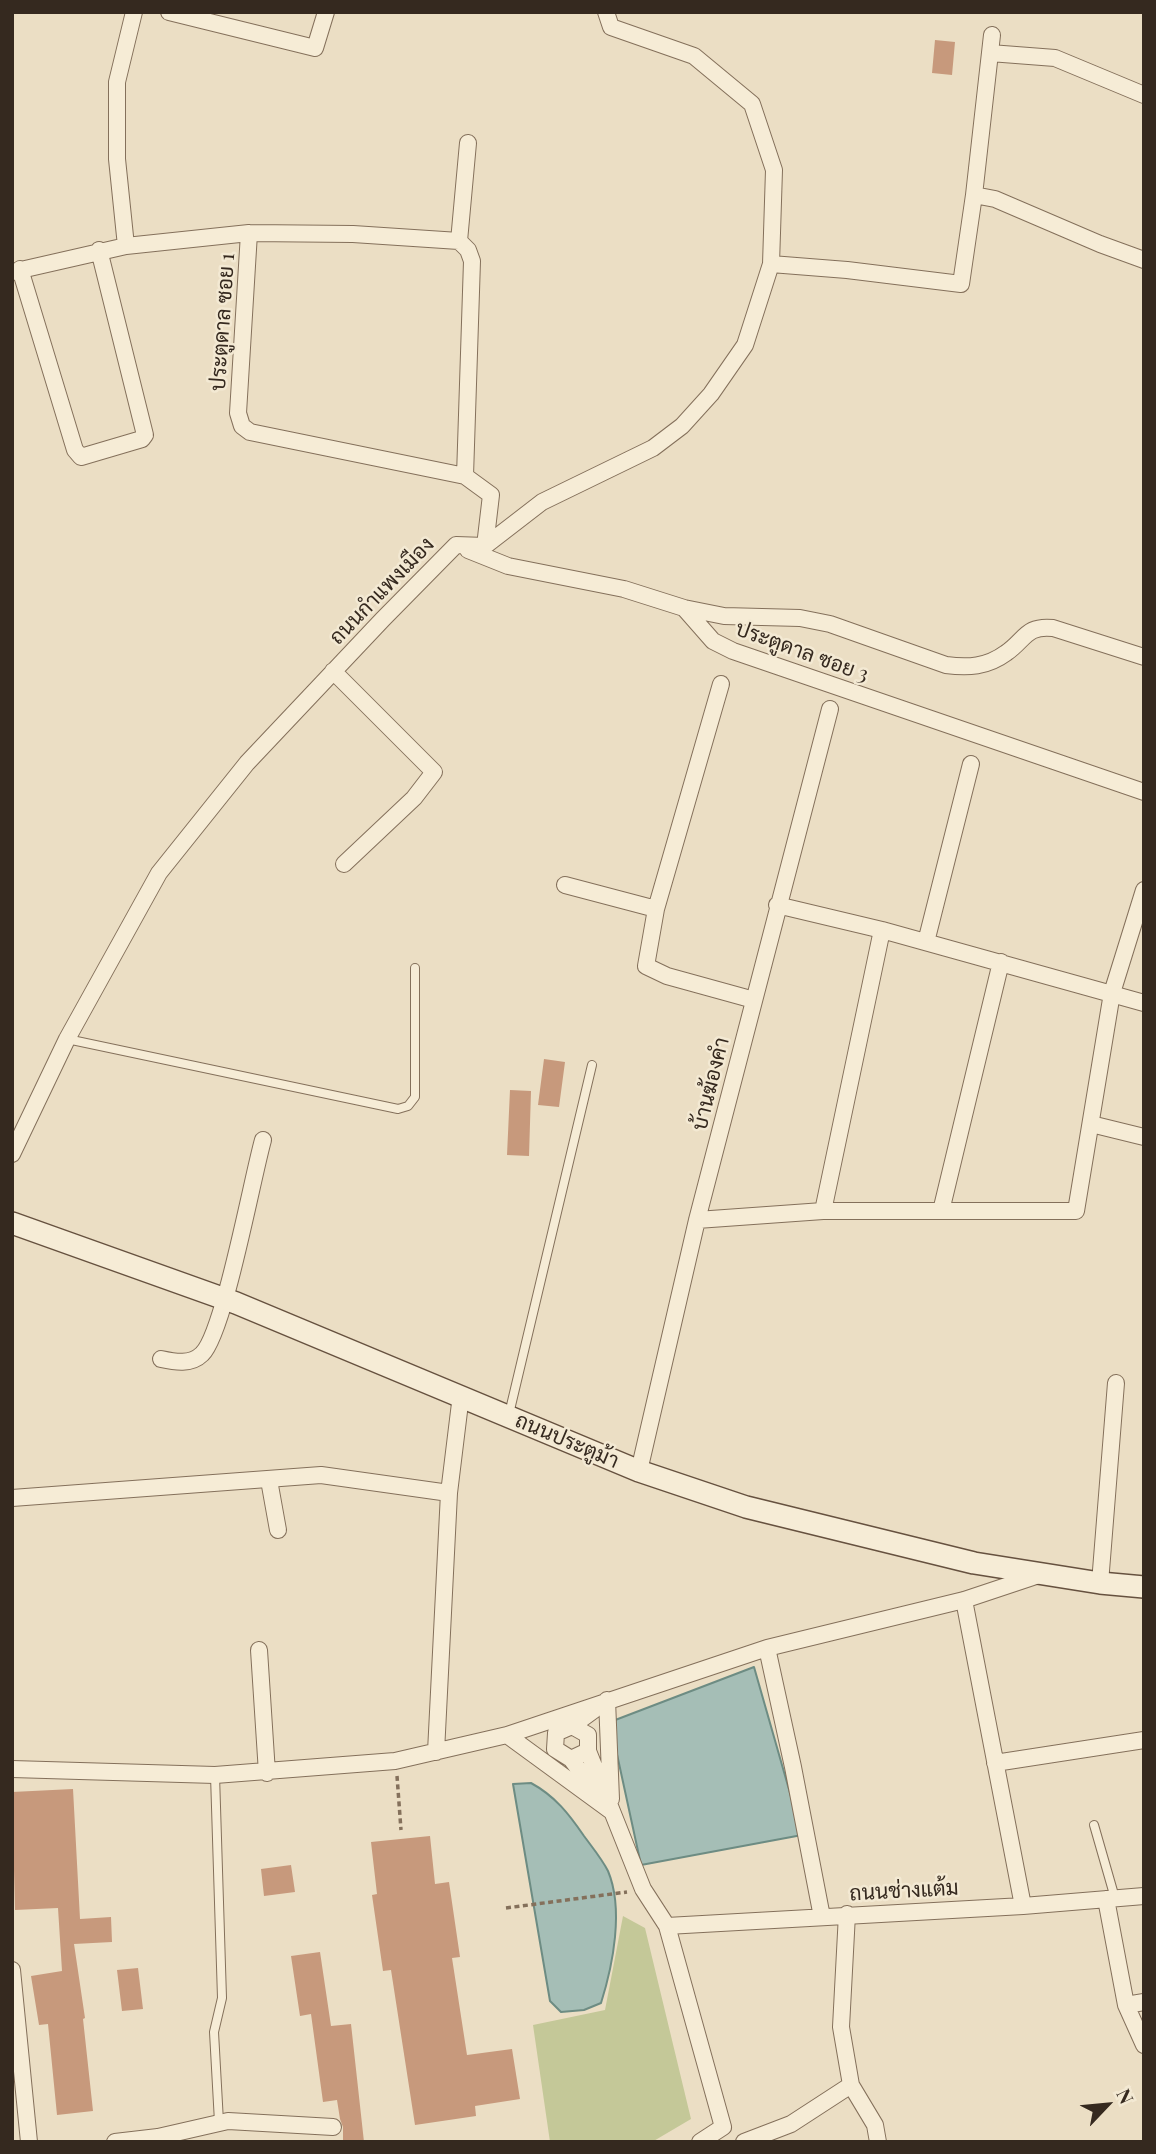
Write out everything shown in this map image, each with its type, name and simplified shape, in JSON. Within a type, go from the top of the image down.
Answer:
[{"type":"main road","name":"ถนนประตูม้า","points":[[12,1223],[225,1298],[639,1471],[746,1507],[974,1563],[1100,1583],[1144,1587]]},
{"type":"street","points":[[126,246],[117,159],[117,82],[134,12]]},
{"type":"street","points":[[169,12],[315,48],[326,12]]},
{"type":"street","points":[[485,546],[542,502],[653,448],[682,426],[711,394],[745,345],[771,264],[774,170],[752,104],[694,56],[611,27],[606,12]]},
{"type":"street","points":[[771,264],[961,284],[992,35]]},
{"type":"street","points":[[990,53],[1055,58],[1144,95]]},
{"type":"street","points":[[459,241],[468,143]]},
{"type":"street","points":[[974,195],[995,199],[1144,260]]},
{"type":"street","points":[[99,250],[145,435],[142,439],[81,457],[75,450],[16,271],[99,250],[249,233],[353,234],[459,241],[468,250],[472,261],[465,476],[491,495],[485,546]]},
{"type":"street","name":"ประตูดาล ซอย 1","points":[[249,233],[238,413],[242,426],[250,432],[465,476]]},
{"type":"street","points":[[456,545],[508,566],[624,589],[684,608],[724,616],[800,618],[816,621],[946,665],[963,667],[988,663],[1006,653],[1031,630],[1043,627],[1144,657]]},
{"type":"street","name":"ถนนกำแพงเมือง","points":[[12,1154],[67,1039],[159,873],[247,763],[456,545],[485,546]]},
{"type":"street","name":"ประตูดาล ซอย 3","points":[[684,608],[713,641],[733,651],[1144,792]]},
{"type":"street","points":[[333,671],[434,772],[414,798],[344,864]]},
{"type":"street","points":[[721,684],[656,909],[646,966],[754,1000]]},
{"type":"street","name":"บ้านฆ้องคำ","points":[[639,1471],[697,1220],[830,709]]},
{"type":"street","points":[[926,942],[971,764]]},
{"type":"street","points":[[565,885],[656,909]]},
{"type":"street","points":[[697,1220],[822,1211],[1076,1211],[1112,993],[1144,890]]},
{"type":"street","points":[[777,905],[882,930],[1144,1003]]},
{"type":"street","points":[[822,1211],[882,930]]},
{"type":"street","points":[[941,1211],[1001,962]]},
{"type":"street","points":[[1091,1124],[1144,1138]]},
{"type":"street","points":[[161,1359],[178,1362],[201,1356],[210,1341],[225,1298],[263,1140]]},
{"type":"street","points":[[1100,1583],[1116,1384]]},
{"type":"street","points":[[436,1752],[449,1493],[461,1395]]},
{"type":"street","points":[[12,1498],[321,1475],[449,1493]]},
{"type":"street","points":[[269,1480],[278,1530]]},
{"type":"street","points":[[12,1769],[215,1775],[395,1761],[507,1735],[767,1648],[964,1600],[1042,1574]]},
{"type":"street","points":[[964,1600],[1023,1906]]},
{"type":"street","points":[[767,1648],[822,1917]]},
{"type":"street","points":[[259,1650],[267,1773]]},
{"type":"street","points":[[555,1741],[607,1700]]},
{"type":"street","points":[[571,1759],[588,1743],[607,1700]]},
{"type":"street","points":[[607,1700],[611,1811]]},
{"type":"street","points":[[572,1726],[588,1743],[611,1811],[643,1889],[667,1926],[726,2134],[700,2142]]},
{"type":"street","points":[[507,1735],[555,1741],[611,1811]]},
{"type":"street","points":[[507,1735],[611,1811]]},
{"type":"street","points":[[995,1763],[1144,1740]]},
{"type":"street","name":"ถนนช่างแต้ม","points":[[667,1926],[1023,1906],[1144,1896]]},
{"type":"street","points":[[1111,1899],[1126,2005],[1144,2045]]},
{"type":"street","points":[[847,1914],[841,2027],[851,2085],[875,2125],[878,2142]]},
{"type":"street","points":[[12,1970],[23,2132]]},
{"type":"street","points":[[1126,2005],[1144,2003]]},
{"type":"street","points":[[744,2142],[791,2124],[851,2085]]},
{"type":"street","points":[[115,2142],[158,2137],[219,2122],[333,2127]]},
{"type":"lane","points":[[67,1039],[398,1109],[408,1106],[415,1097],[415,968]]},
{"type":"lane","points":[[508,1416],[593,1065]]},
{"type":"lane","points":[[215,1775],[222,1978],[222,1998],[214,2032],[219,2122]]},
{"type":"lane","points":[[1094,1825],[1111,1899]]},
{"type":"path","points":[[397,1787],[401,1830]]},
{"type":"path","points":[[506,1908],[624,1892]]},
{"type":"green space","points":[[623,1916],[645,1928],[691,2119],[652,2142],[550,2142],[533,2025],[605,2010]]},
{"type":"water","points":[[754,1667],[802,1835],[641,1865],[610,1722]]},
{"type":"water","points":[[531,1783],[561,1806],[573,1820],[606,1867],[613,1886],[616,1919],[613,1955],[601,2003],[584,2010],[561,2012],[550,2001],[513,1784]]},
{"type":"building","points":[[935,40],[955,42],[952,75],[932,73]]},
{"type":"building","points":[[544,1059],[565,1062],[559,1107],[538,1105]]},
{"type":"building","points":[[510,1090],[531,1091],[529,1156],[507,1155]]},
{"type":"building","points":[[73,1789],[80,1919],[111,1917],[112,1942],[74,1944],[85,2018],[93,2111],[57,2115],[48,2024],[39,2025],[31,1976],[62,1971],[58,1908],[15,1910],[12,1792]]},
{"type":"building","points":[[430,1836],[435,1884],[449,1882],[460,1957],[452,1958],[467,2055],[512,2049],[520,2099],[475,2106],[476,2116],[415,2125],[391,1970],[383,1971],[372,1895],[377,1894],[371,1842]]},
{"type":"building","points":[[291,1865],[295,1892],[264,1896],[261,1869]]},
{"type":"building","points":[[320,1952],[331,2026],[351,2024],[364,2142],[343,2142],[343,2127],[337,2100],[323,2102],[311,2014],[300,2016],[291,1956]]},
{"type":"building","points":[[138,1968],[143,2009],[122,2011],[117,1970]]}]
